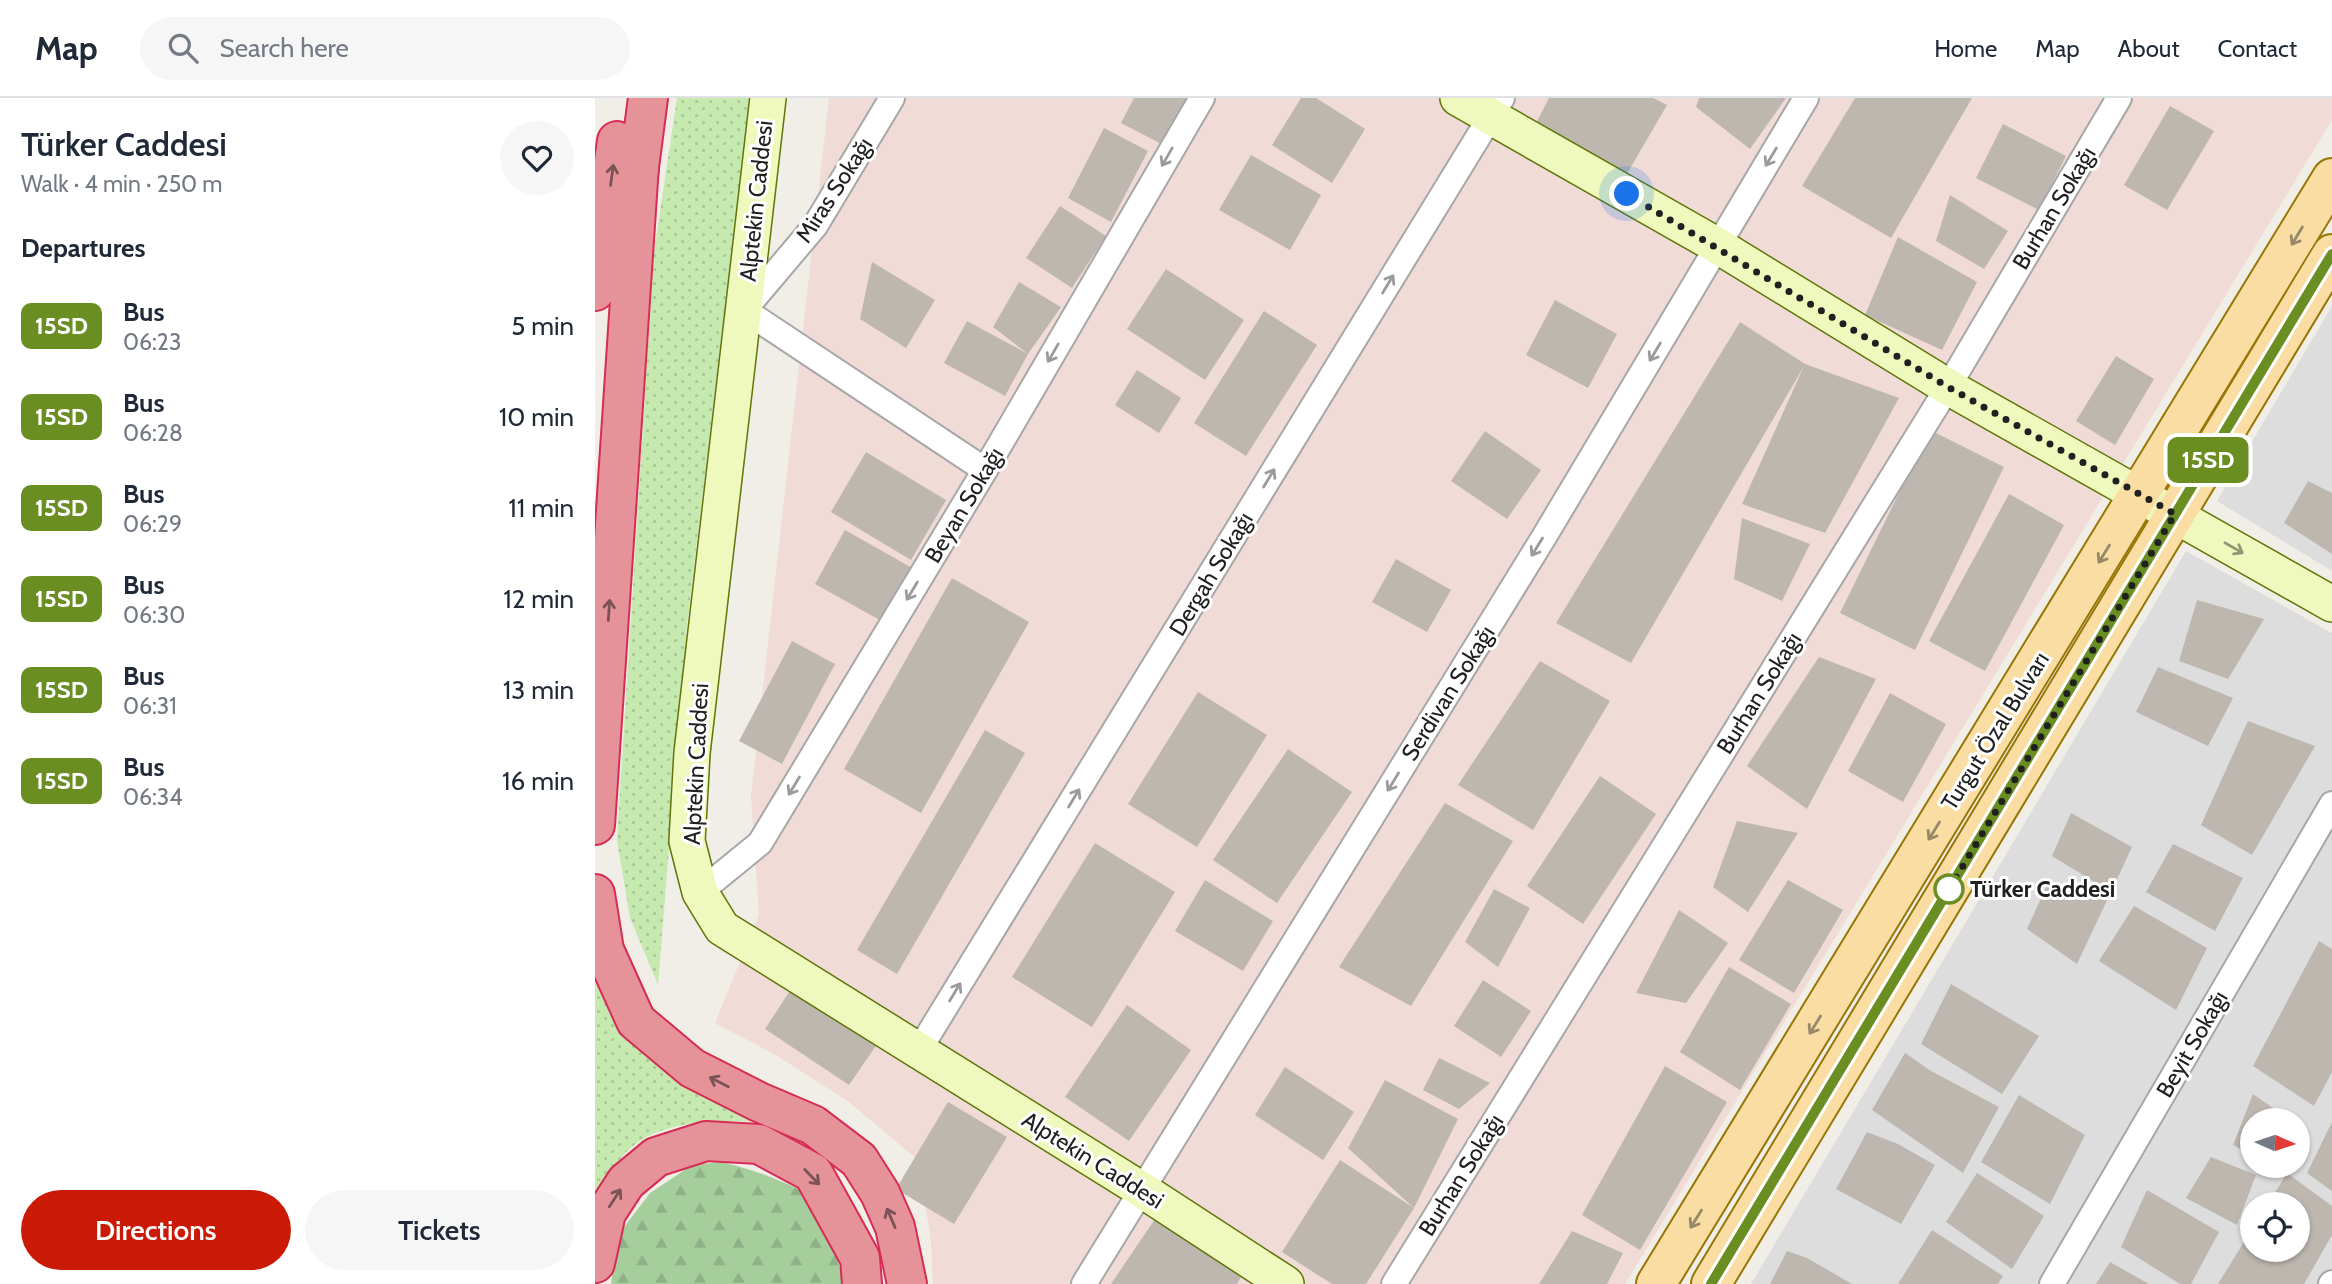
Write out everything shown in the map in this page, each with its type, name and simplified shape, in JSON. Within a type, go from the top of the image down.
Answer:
[{"type":"highway","points":[[595,291],[623,98]]},
{"type":"highway","points":[[595,553],[648,98]]},
{"type":"highway","points":[[595,825],[639,165]]},
{"type":"highway","points":[[595,894],[604,950],[636,1021],[692,1068],[759,1102],[813,1125],[859,1160],[880,1193],[895,1227],[907,1284]]},
{"type":"highway","points":[[595,1263],[606,1213],[626,1182],[656,1157],[706,1141],[759,1144],[813,1174],[860,1258],[862,1284]]},
{"type":"main road","name":"Alptekin Caddesi","points":[[768,98],[692,753],[687,841],[700,892],[722,928],[1142,1190],[1286,1284]]},
{"type":"main road","points":[[1458,98],[1497,107],[1948,387],[2332,604]]},
{"type":"main road","name":"Turgut Özal Bulvarı","points":[[1656,1284],[2332,178]]},
{"type":"main road","name":"Turgut Özal Bulvarı","points":[[1711,1284],[2332,254]]},
{"type":"street","name":"Miras Sokağı","points":[[744,310],[815,226],[892,98]]},
{"type":"street","name":"Beyan Sokağı","points":[[700,892],[760,843],[985,470],[1202,98]]},
{"type":"street","name":"Serdivan Sokağı","points":[[1084,1284],[1536,549],[1807,98]]},
{"type":"street","name":"Burhan Sokağı","points":[[1394,1284],[1948,387],[2119,98]]},
{"type":"street","name":"Dergah Sokağı","points":[[919,1050],[1497,107]]},
{"type":"street","points":[[744,310],[985,470]]},
{"type":"street","name":"Beyit Sokağı","points":[[2052,1284],[2332,804]]},
{"type":"shaded area","points":[[829,98],[2332,98],[2332,120],[1625,1284],[933,1284],[931,1241],[918,1160],[849,1102],[774,1054],[715,1023],[759,915],[751,795]]},
{"type":"shaded area","points":[[2332,306],[2332,571],[2217,501]]},
{"type":"shaded area","points":[[2186,551],[2332,633],[2332,1284],[1751,1284]]},
{"type":"green space","points":[[677,98],[750,98],[687,625],[658,985],[630,918],[617,840],[654,252]]},
{"type":"green space","points":[[595,982],[634,1041],[701,1096],[756,1121],[702,1122],[665,1129],[648,1136],[620,1159],[595,1201]]},
{"type":"green space","points":[[721,1162],[755,1171],[811,1198],[831,1240],[843,1284],[611,1284],[618,1235],[650,1193],[692,1165]]},
{"type":"building","points":[[1134,98],[1198,98],[1171,149],[1121,123]]},
{"type":"building","points":[[1301,98],[1316,98],[1365,129],[1332,183],[1272,145]]},
{"type":"building","points":[[1549,98],[1653,98],[1667,105],[1621,184],[1533,129]]},
{"type":"building","points":[[1699,98],[1786,98],[1750,149],[1696,107]]},
{"type":"building","points":[[1855,98],[1972,98],[1891,238],[1802,186]]},
{"type":"building","points":[[2170,106],[2214,131],[2167,210],[2124,185]]},
{"type":"building","points":[[2003,124],[2066,156],[2039,210],[1976,178]]},
{"type":"building","points":[[1104,128],[1148,151],[1111,222],[1068,198]]},
{"type":"building","points":[[1251,155],[1321,195],[1290,250],[1219,210]]},
{"type":"building","points":[[1950,195],[2008,231],[1984,269],[1936,241]]},
{"type":"building","points":[[1060,206],[1106,236],[1072,288],[1026,258]]},
{"type":"building","points":[[1898,237],[1977,282],[1942,350],[1865,315]]},
{"type":"building","points":[[872,262],[935,300],[906,348],[860,319]]},
{"type":"building","points":[[1166,269],[1244,320],[1205,380],[1127,329]]},
{"type":"building","points":[[1019,282],[1061,307],[1028,354],[993,327]]},
{"type":"building","points":[[1555,300],[1617,334],[1588,388],[1526,355]]},
{"type":"building","points":[[1264,311],[1317,345],[1246,456],[1194,423]]},
{"type":"building","points":[[967,321],[1028,354],[1005,396],[944,363]]},
{"type":"building","points":[[1740,322],[1805,364],[1899,398],[1825,533],[1742,504],[1804,366],[1631,663],[1556,623]]},
{"type":"building","points":[[2116,356],[2154,379],[2115,445],[2076,421]]},
{"type":"building","points":[[1137,370],[1181,398],[1159,433],[1115,405]]},
{"type":"building","points":[[1930,430],[2004,467],[1915,650],[1840,613]]},
{"type":"building","points":[[1485,431],[1541,470],[1507,519],[1451,481]]},
{"type":"building","points":[[866,452],[946,500],[911,560],[831,512]]},
{"type":"building","points":[[2308,481],[2332,493],[2332,554],[2284,523]]},
{"type":"building","points":[[2009,494],[2064,525],[1985,671],[1929,641]]},
{"type":"building","points":[[1742,518],[1810,544],[1782,601],[1734,579]]},
{"type":"building","points":[[845,530],[914,569],[885,623],[815,584]]},
{"type":"building","points":[[1396,559],[1451,590],[1427,632],[1372,602]]},
{"type":"building","points":[[952,578],[1029,622],[921,813],[844,769]]},
{"type":"building","points":[[2197,600],[2264,619],[2228,679],[2179,661]]},
{"type":"building","points":[[792,641],[835,664],[782,764],[739,741]]},
{"type":"building","points":[[1819,657],[1876,679],[1807,809],[1747,766]]},
{"type":"building","points":[[1540,661],[1610,701],[1533,830],[1458,785]]},
{"type":"building","points":[[2158,667],[2233,698],[2208,746],[2136,712]]},
{"type":"building","points":[[1198,692],[1267,735],[1197,847],[1128,804]]},
{"type":"building","points":[[1890,693],[1946,724],[1903,802],[1848,771]]},
{"type":"building","points":[[2248,721],[2315,746],[2252,855],[2201,825]]},
{"type":"building","points":[[985,730],[1025,753],[897,974],[857,950]]},
{"type":"building","points":[[1288,749],[1352,792],[1277,903],[1213,860]]},
{"type":"building","points":[[1600,776],[1656,814],[1583,924],[1527,886]]},
{"type":"building","points":[[1445,803],[1513,841],[1411,1006],[1339,967]]},
{"type":"building","points":[[2071,813],[2132,847],[2111,892],[2052,856]]},
{"type":"building","points":[[1737,821],[1798,833],[1748,912],[1713,887]]},
{"type":"building","points":[[1095,843],[1175,892],[1092,1027],[1012,977]]},
{"type":"building","points":[[2173,844],[2243,878],[2215,931],[2146,892]]},
{"type":"building","points":[[1205,880],[1273,921],[1243,971],[1175,931]]},
{"type":"building","points":[[1788,880],[1843,910],[1794,993],[1739,960]]},
{"type":"building","points":[[2048,883],[2111,892],[2077,964],[2027,929]]},
{"type":"building","points":[[1494,889],[1530,908],[1498,967],[1465,942]]},
{"type":"building","points":[[2134,906],[2207,948],[2176,1010],[2099,961]]},
{"type":"building","points":[[1679,910],[1728,943],[1686,1003],[1636,993]]},
{"type":"building","points":[[2319,941],[2332,949],[2332,1072],[2314,1106],[2253,1066]]},
{"type":"building","points":[[1729,967],[1791,1004],[1740,1090],[1680,1052]]},
{"type":"building","points":[[797,980],[882,1037],[849,1085],[765,1029]]},
{"type":"building","points":[[1483,980],[1531,1011],[1501,1057],[1454,1026]]},
{"type":"building","points":[[1951,984],[2039,1036],[2002,1094],[1921,1044]]},
{"type":"building","points":[[1127,1005],[1191,1050],[1129,1141],[1065,1097]]},
{"type":"building","points":[[1905,1053],[1931,1071],[1999,1107],[1963,1173],[1872,1110]]},
{"type":"building","points":[[1439,1058],[1490,1083],[1459,1109],[1423,1090]]},
{"type":"building","points":[[1665,1066],[1727,1102],[1640,1250],[1582,1215]]},
{"type":"building","points":[[1285,1067],[1354,1112],[1323,1160],[1255,1115]]},
{"type":"building","points":[[1385,1080],[1458,1119],[1414,1208],[1348,1148]]},
{"type":"building","points":[[2253,1094],[2273,1108],[2248,1108]]},
{"type":"building","points":[[2019,1095],[2085,1135],[2050,1204],[1981,1162]]},
{"type":"building","points":[[948,1102],[1007,1137],[954,1224],[896,1189]]},
{"type":"building","points":[[2332,1122],[2332,1191],[2310,1175],[2310,1167]]},
{"type":"building","points":[[2240,1127],[2240,1149],[2233,1145]]},
{"type":"building","points":[[1867,1132],[1898,1144],[1935,1165],[1901,1224],[1836,1189]]},
{"type":"building","points":[[2211,1157],[2240,1169],[2240,1178],[2255,1178],[2250,1192],[2240,1192],[2240,1217],[2237,1225],[2186,1198]]},
{"type":"building","points":[[1340,1160],[1414,1208],[1366,1284],[1332,1284],[1282,1252]]},
{"type":"building","points":[[1977,1173],[2044,1216],[2012,1269],[1946,1222]]},
{"type":"building","points":[[2284,1178],[2294,1178],[2332,1206],[2332,1235],[2304,1284],[2218,1284],[2240,1248],[2240,1262],[2310,1262],[2310,1192],[2275,1192]]},
{"type":"building","points":[[2147,1190],[2219,1232],[2191,1284],[2180,1284],[2121,1247]]},
{"type":"building","points":[[1155,1219],[1241,1277],[1237,1284],[1111,1284]]},
{"type":"building","points":[[1932,1230],[2003,1276],[1998,1284],[1898,1284]]},
{"type":"building","points":[[1572,1231],[1623,1253],[1607,1284],[1539,1284]]},
{"type":"building","points":[[1787,1251],[1807,1258],[1852,1284],[1770,1284]]},
{"type":"building","points":[[2110,1262],[2149,1284],[2096,1284]]},
{"type":"bus line","name":"15SD","points":[[1711,1284],[2332,254]]},
{"type":"place","name":"Türker Caddesi","points":[[1949,889]]},
{"type":"route","points":[[1627,194],[1718,246],[1948,387],[2175,514],[1949,889]]}]
